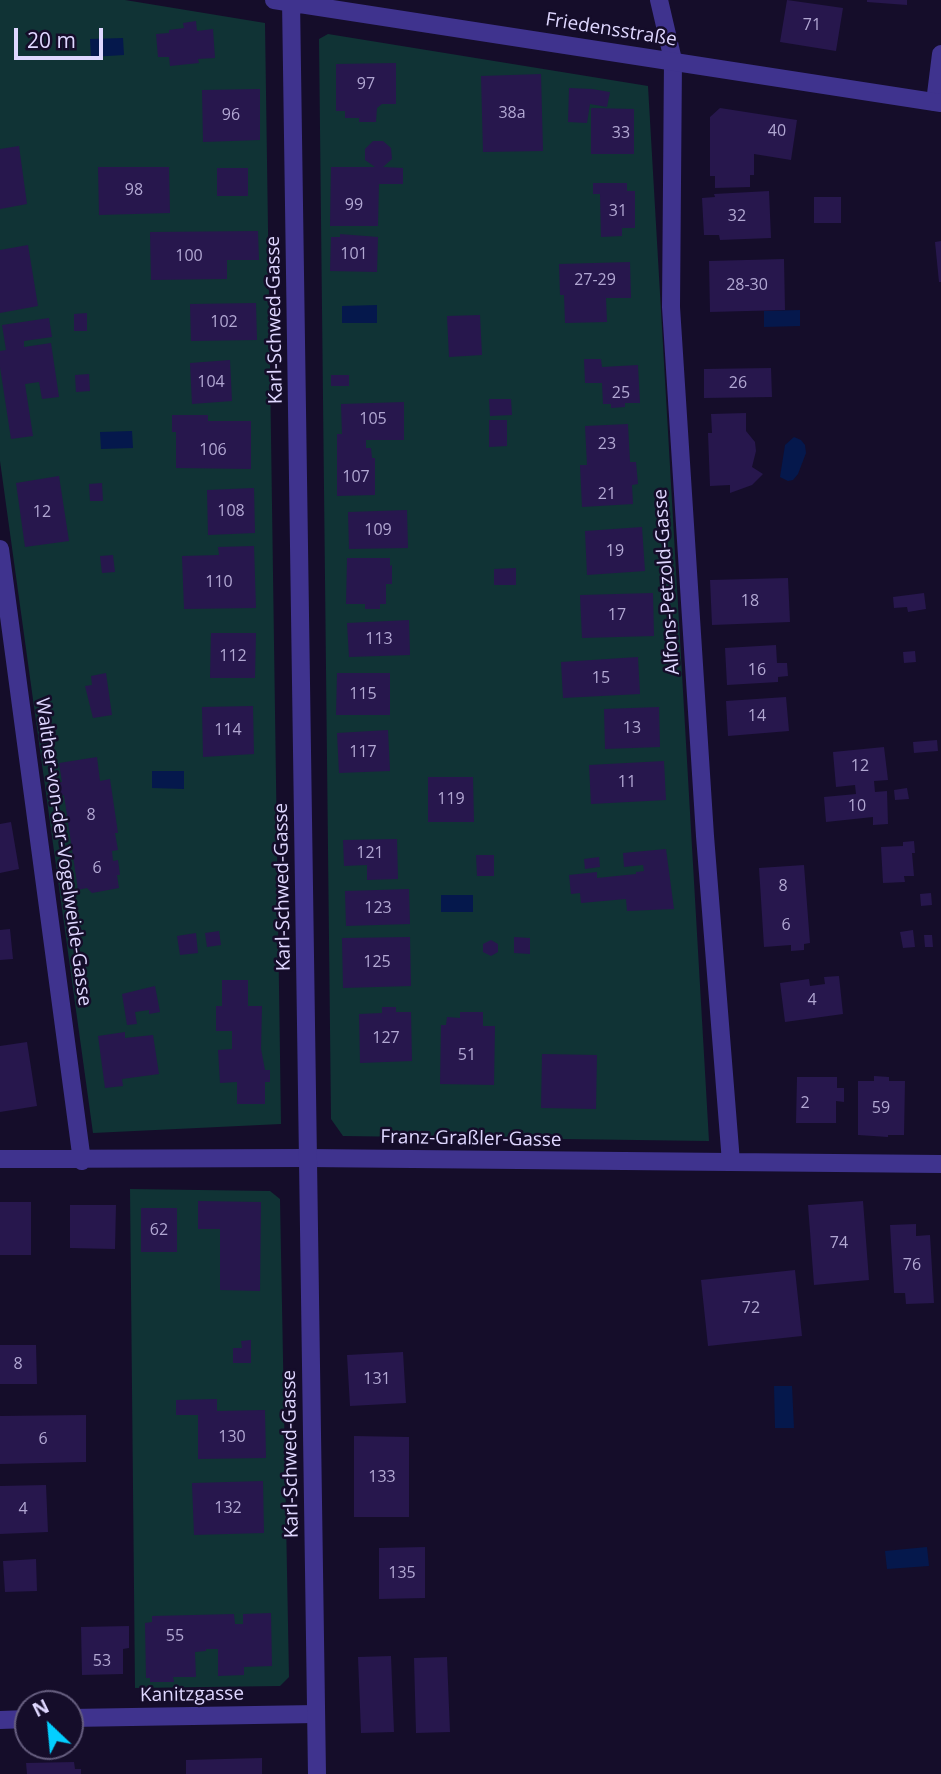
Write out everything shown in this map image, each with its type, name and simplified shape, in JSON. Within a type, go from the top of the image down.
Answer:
[{"type":"street","name":"Friedensstraße","points":[[274,0],[938,102]]},
{"type":"street","name":"Alfons-Petzold-Gasse","points":[[659,0],[673,60],[671,307],[705,836],[731,1162]]},
{"type":"street","name":"Karl-Schwed-Gasse","points":[[292,1],[317,1774]]},
{"type":"street","points":[[938,102],[941,54]]},
{"type":"street","name":"Walther-von-der-Vogelweide-Gasse","points":[[0,549],[37,809],[82,1161]]},
{"type":"street","name":"Franz-Graßler-Gasse","points":[[0,1159],[82,1161],[307,1158],[941,1164]]},
{"type":"street","name":"Kanitzgasse","points":[[84,1718],[316,1714]]},
{"type":"green space","points":[[0,0],[125,0],[265,23],[281,1124],[93,1133],[0,461]]},
{"type":"green space","points":[[328,34],[648,86],[709,1141],[343,1136],[331,1119],[319,39]]},
{"type":"green space","points":[[130,1189],[270,1191],[280,1199],[289,1677],[280,1686],[135,1688]]},
{"type":"water","points":[[123,38],[124,55],[91,57],[90,39]]},
{"type":"water","points":[[377,305],[377,323],[342,323],[342,306]]},
{"type":"water","points":[[800,310],[800,326],[764,327],[764,311]]},
{"type":"water","points":[[132,431],[133,448],[101,449],[100,432]]},
{"type":"water","points":[[794,437],[805,445],[806,453],[798,474],[788,481],[780,477],[785,445]]},
{"type":"water","points":[[152,771],[184,771],[184,789],[152,788]]},
{"type":"water","points":[[441,895],[473,895],[473,912],[441,912]]},
{"type":"water","points":[[774,1386],[792,1386],[794,1428],[775,1428]]},
{"type":"water","points":[[927,1547],[929,1566],[887,1569],[885,1551]]},
{"type":"building","points":[[787,0],[843,8],[836,51],[780,42]]},
{"type":"building","points":[[907,0],[907,5],[867,2]]},
{"type":"building","points":[[196,21],[197,31],[213,29],[215,58],[198,59],[199,63],[170,66],[169,57],[158,57],[156,34],[169,33],[169,30],[184,28],[183,23]]},
{"type":"building","points":[[396,63],[396,104],[382,104],[377,108],[376,122],[359,122],[359,118],[345,118],[345,111],[336,111],[336,64]]},
{"type":"building","points":[[541,74],[543,151],[483,152],[481,76]]},
{"type":"building","points":[[569,88],[610,92],[607,107],[590,104],[587,123],[568,122]]},
{"type":"building","points":[[260,89],[260,140],[203,142],[202,90]]},
{"type":"building","points":[[591,108],[634,109],[634,154],[591,154]]},
{"type":"building","points":[[720,108],[797,120],[791,160],[754,154],[754,175],[750,175],[750,187],[715,188],[715,176],[710,176],[710,117]]},
{"type":"building","points":[[373,141],[383,141],[391,148],[392,159],[383,167],[403,168],[403,184],[379,184],[378,226],[330,226],[331,167],[375,167],[365,160],[365,149]]},
{"type":"building","points":[[19,146],[27,204],[0,209],[0,149]]},
{"type":"building","points":[[98,167],[169,167],[170,213],[99,215]]},
{"type":"building","points":[[217,168],[248,168],[248,196],[217,196]]},
{"type":"building","points":[[593,183],[627,183],[627,191],[635,191],[635,228],[622,228],[622,236],[601,237],[600,194],[593,194]]},
{"type":"building","points":[[769,191],[771,238],[720,240],[719,235],[704,235],[702,198],[715,197],[714,194]]},
{"type":"building","points":[[814,197],[841,197],[841,223],[814,223]]},
{"type":"building","points":[[258,231],[259,260],[227,260],[227,279],[151,280],[150,232]]},
{"type":"building","points":[[340,234],[378,237],[377,272],[330,271],[331,237],[340,237]]},
{"type":"building","points":[[941,241],[941,282],[939,282],[935,242]]},
{"type":"building","points":[[28,245],[38,306],[0,313],[0,250]]},
{"type":"building","points":[[784,259],[785,310],[710,312],[709,261]]},
{"type":"building","points":[[630,262],[631,298],[606,298],[607,322],[565,323],[564,295],[560,295],[559,264]]},
{"type":"building","points":[[256,303],[257,340],[191,341],[190,304]]},
{"type":"building","points":[[87,313],[87,331],[74,331],[74,314]]},
{"type":"building","points":[[480,315],[482,355],[449,357],[447,316]]},
{"type":"building","points":[[49,318],[52,337],[24,341],[24,347],[51,343],[59,397],[42,399],[39,382],[25,384],[33,436],[11,439],[0,367],[0,351],[6,350],[2,325]]},
{"type":"building","points":[[584,359],[601,359],[602,367],[638,365],[640,403],[625,403],[625,407],[611,408],[611,404],[603,404],[602,383],[585,383]]},
{"type":"building","points":[[230,360],[232,401],[192,404],[190,363]]},
{"type":"building","points":[[771,368],[772,397],[704,398],[704,369]]},
{"type":"building","points":[[89,374],[90,391],[76,392],[75,375]]},
{"type":"building","points":[[331,375],[349,375],[349,386],[331,386]]},
{"type":"building","points":[[489,399],[511,399],[512,415],[490,416]]},
{"type":"building","points":[[404,402],[404,440],[366,440],[366,448],[371,448],[372,458],[375,458],[375,495],[337,496],[337,434],[342,434],[341,404]]},
{"type":"building","points":[[746,413],[746,431],[755,442],[756,451],[752,467],[763,474],[752,485],[730,493],[730,485],[710,486],[708,433],[712,433],[711,414]]},
{"type":"building","points":[[172,415],[208,415],[208,421],[251,421],[251,469],[176,468],[176,432],[172,432]]},
{"type":"building","points":[[489,420],[507,420],[507,446],[489,447]]},
{"type":"building","points":[[628,424],[630,462],[636,462],[638,484],[632,485],[633,504],[582,507],[580,465],[587,465],[585,426]]},
{"type":"building","points":[[59,476],[69,541],[25,547],[16,483]]},
{"type":"building","points":[[102,483],[103,501],[90,501],[89,484]]},
{"type":"building","points":[[254,488],[255,533],[208,535],[207,490]]},
{"type":"building","points":[[407,510],[408,548],[349,549],[348,512]]},
{"type":"building","points":[[642,527],[645,571],[587,575],[585,531]]},
{"type":"building","points":[[254,546],[256,608],[184,609],[182,556],[219,555],[218,547]]},
{"type":"building","points":[[113,555],[115,572],[102,573],[100,556]]},
{"type":"building","points":[[347,558],[390,558],[392,584],[386,584],[386,604],[380,604],[380,609],[365,609],[365,604],[346,604]]},
{"type":"building","points":[[516,568],[516,585],[494,585],[494,569]]},
{"type":"building","points":[[788,578],[790,622],[712,625],[710,580]]},
{"type":"building","points":[[653,593],[654,636],[582,638],[580,595]]},
{"type":"building","points":[[924,593],[926,609],[908,612],[907,607],[894,608],[893,597]]},
{"type":"building","points":[[409,620],[410,655],[349,657],[347,623]]},
{"type":"building","points":[[211,633],[256,633],[255,678],[210,678]]},
{"type":"building","points":[[776,645],[777,663],[787,663],[788,676],[778,677],[778,682],[727,685],[725,648]]},
{"type":"building","points":[[915,651],[916,662],[904,663],[903,652]]},
{"type":"building","points":[[638,657],[640,694],[563,698],[561,662]]},
{"type":"building","points":[[106,673],[112,715],[93,718],[85,686],[92,685],[91,676]]},
{"type":"building","points":[[337,673],[390,673],[390,715],[336,715]]},
{"type":"building","points":[[786,697],[789,731],[728,736],[726,701]]},
{"type":"building","points":[[253,706],[254,754],[203,757],[202,707]]},
{"type":"building","points":[[659,707],[660,747],[605,749],[604,709]]},
{"type":"building","points":[[388,730],[390,771],[339,773],[337,733]]},
{"type":"building","points":[[937,740],[938,751],[914,753],[913,742]]},
{"type":"building","points":[[884,747],[888,780],[874,781],[875,792],[887,791],[888,824],[873,825],[873,817],[826,822],[824,797],[856,794],[855,785],[836,787],[833,752]]},
{"type":"building","points":[[97,757],[100,781],[110,779],[118,833],[115,833],[118,850],[112,851],[113,861],[118,860],[120,875],[117,875],[119,888],[92,893],[87,888],[78,890],[64,795],[57,797],[55,783],[62,782],[59,763]]},
{"type":"building","points":[[664,761],[666,800],[591,804],[589,765]]},
{"type":"building","points":[[428,777],[473,777],[474,822],[428,822]]},
{"type":"building","points":[[907,788],[909,799],[895,800],[894,790]]},
{"type":"building","points":[[11,822],[19,869],[0,873],[0,824]]},
{"type":"building","points":[[397,839],[398,879],[367,880],[367,865],[344,866],[343,840]]},
{"type":"building","points":[[914,841],[914,876],[904,876],[905,882],[883,883],[881,847],[903,846],[903,842]]},
{"type":"building","points":[[666,849],[674,909],[627,911],[626,899],[581,903],[580,893],[571,894],[569,875],[597,872],[597,878],[636,874],[644,871],[643,865],[624,867],[623,853]]},
{"type":"building","points":[[476,855],[494,855],[494,876],[477,876]]},
{"type":"building","points":[[599,857],[600,867],[585,869],[584,859]]},
{"type":"building","points":[[804,865],[810,943],[804,944],[804,950],[791,951],[791,945],[764,947],[759,868]]},
{"type":"building","points":[[409,889],[410,924],[346,926],[345,891]]},
{"type":"building","points":[[931,893],[932,905],[921,906],[920,894]]},
{"type":"building","points":[[10,929],[13,959],[0,960],[0,930]]},
{"type":"building","points":[[913,930],[915,947],[903,948],[900,932]]},
{"type":"building","points":[[219,931],[221,945],[207,947],[205,933]]},
{"type":"building","points":[[196,933],[198,953],[180,955],[177,936]]},
{"type":"building","points":[[924,935],[932,935],[933,947],[925,947]]},
{"type":"building","points":[[410,937],[411,986],[343,988],[342,938]]},
{"type":"building","points":[[514,937],[530,938],[530,954],[514,953]]},
{"type":"building","points":[[491,940],[498,944],[498,952],[491,956],[483,952],[483,944]]},
{"type":"building","points":[[839,976],[843,1014],[785,1022],[780,983],[809,979],[810,986],[825,984],[824,977]]},
{"type":"building","points":[[222,980],[248,980],[248,1006],[262,1006],[261,1049],[265,1070],[270,1070],[270,1082],[265,1082],[265,1104],[237,1104],[237,1082],[220,1083],[218,1050],[232,1049],[232,1031],[216,1031],[216,1006],[222,1006]]},
{"type":"building","points":[[155,986],[160,1012],[135,1012],[137,1024],[127,1025],[122,994]]},
{"type":"building","points":[[382,1007],[396,1007],[396,1012],[411,1012],[412,1061],[360,1063],[359,1014],[382,1013]]},
{"type":"building","points":[[460,1012],[483,1012],[483,1026],[495,1026],[494,1085],[440,1084],[441,1025],[446,1025],[447,1017],[460,1018]]},
{"type":"building","points":[[125,1032],[125,1038],[153,1035],[159,1074],[122,1079],[123,1086],[105,1088],[98,1036]]},
{"type":"building","points":[[27,1042],[37,1106],[0,1112],[0,1046]]},
{"type":"building","points":[[542,1054],[597,1055],[596,1109],[541,1108]]},
{"type":"building","points":[[874,1076],[889,1077],[889,1081],[905,1081],[904,1135],[858,1135],[858,1081],[874,1081]]},
{"type":"building","points":[[797,1077],[837,1077],[837,1088],[844,1088],[844,1102],[836,1101],[836,1123],[796,1123]]},
{"type":"building","points":[[198,1201],[261,1202],[260,1291],[220,1290],[220,1229],[198,1229]]},
{"type":"building","points":[[863,1201],[869,1280],[814,1285],[808,1205]]},
{"type":"building","points":[[0,1202],[31,1202],[31,1255],[0,1255]]},
{"type":"building","points":[[70,1205],[116,1205],[115,1249],[70,1248]]},
{"type":"building","points":[[141,1208],[177,1208],[177,1252],[141,1252]]},
{"type":"building","points":[[916,1224],[916,1236],[930,1235],[934,1303],[906,1304],[905,1293],[894,1293],[890,1225]]},
{"type":"building","points":[[795,1270],[802,1336],[708,1346],[701,1280]]},
{"type":"building","points":[[251,1340],[251,1363],[233,1363],[233,1348],[242,1348],[241,1341]]},
{"type":"building","points":[[0,1345],[36,1345],[37,1384],[0,1384]]},
{"type":"building","points":[[403,1352],[406,1403],[350,1406],[347,1355]]},
{"type":"building","points":[[217,1399],[217,1411],[265,1410],[266,1458],[198,1459],[198,1415],[176,1415],[176,1400]]},
{"type":"building","points":[[86,1415],[86,1462],[0,1464],[0,1416]]},
{"type":"building","points":[[354,1436],[409,1437],[409,1517],[354,1517]]},
{"type":"building","points":[[263,1481],[264,1533],[194,1535],[192,1483]]},
{"type":"building","points":[[46,1485],[48,1532],[0,1534],[0,1486]]},
{"type":"building","points":[[425,1547],[425,1598],[379,1599],[379,1548]]},
{"type":"building","points":[[36,1559],[37,1591],[5,1592],[3,1561]]},
{"type":"building","points":[[271,1613],[272,1666],[244,1667],[244,1675],[218,1676],[218,1649],[206,1649],[195,1652],[196,1677],[173,1677],[174,1682],[150,1682],[150,1678],[146,1678],[145,1623],[152,1622],[152,1616],[234,1614],[235,1624],[243,1624],[243,1614]]},
{"type":"building","points":[[129,1626],[129,1648],[123,1649],[123,1674],[82,1675],[81,1627]]},
{"type":"building","points":[[391,1656],[394,1732],[361,1733],[358,1657]]},
{"type":"building","points":[[447,1657],[450,1732],[416,1733],[414,1658]]},
{"type":"building","points":[[262,1758],[262,1774],[186,1774],[186,1760]]},
{"type":"building","points":[[74,1762],[75,1769],[81,1769],[81,1774],[27,1774],[26,1763]]}]
